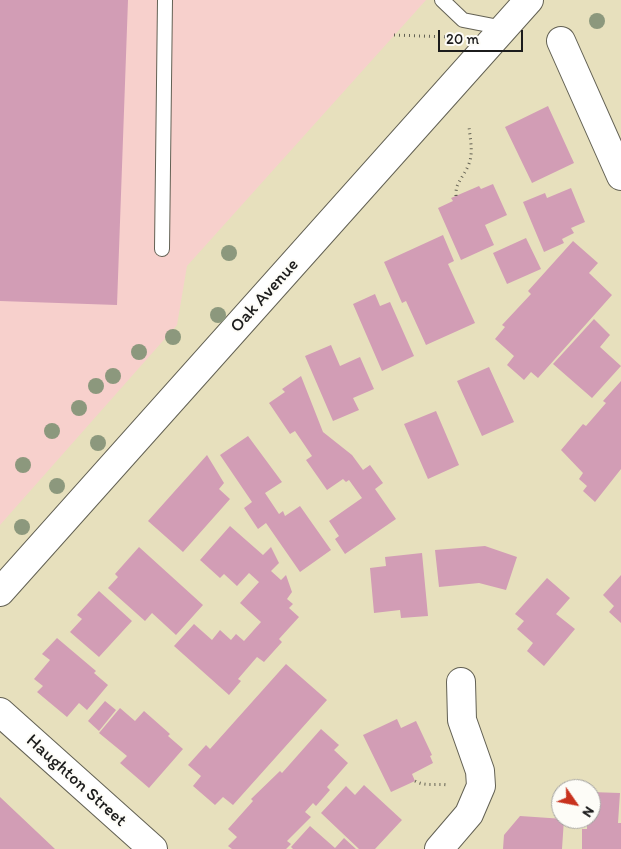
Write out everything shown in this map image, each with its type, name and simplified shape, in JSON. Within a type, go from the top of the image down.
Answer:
[{"type":"street","name":"Oak Avenue","points":[[0,592],[529,0]]},
{"type":"street","points":[[561,41],[621,176]]},
{"type":"street","points":[[440,849],[468,814],[481,786],[480,772],[462,720],[461,682]]},
{"type":"street","name":"Haughton Street","points":[[0,712],[153,849]]},
{"type":"lane","points":[[162,249],[165,0]]},
{"type":"lane","points":[[442,0],[463,20],[504,28]]},
{"type":"path","points":[[394,35],[448,37]]},
{"type":"path","points":[[456,196],[456,188],[469,165],[471,151],[469,126]]},
{"type":"path","points":[[416,781],[423,785],[438,783],[448,785]]},
{"type":"shaded area","points":[[0,0],[426,0],[187,266],[177,325],[0,525]]},
{"type":"building","points":[[0,0],[128,0],[117,305],[0,301]]},
{"type":"building","points":[[548,106],[574,163],[532,183],[505,127]]},
{"type":"building","points":[[493,184],[507,215],[485,225],[494,245],[461,260],[438,208],[453,201],[451,198],[479,186],[481,189]]},
{"type":"building","points":[[571,188],[585,222],[571,228],[574,233],[562,239],[564,243],[544,252],[523,202],[545,193],[547,198]]},
{"type":"building","points":[[443,235],[454,261],[448,264],[475,323],[426,345],[406,301],[402,303],[384,262]]},
{"type":"building","points":[[526,238],[541,269],[507,284],[493,253]]},
{"type":"building","points":[[573,241],[598,263],[589,273],[612,295],[538,378],[531,372],[524,380],[507,365],[514,356],[495,339],[505,327],[502,325],[531,294],[528,291]]},
{"type":"building","points":[[375,294],[380,306],[390,302],[414,356],[382,371],[353,304]]},
{"type":"building","points":[[594,319],[610,335],[600,347],[621,366],[592,398],[553,364]]},
{"type":"building","points":[[331,345],[340,366],[360,357],[374,389],[353,398],[359,410],[333,421],[305,356]]},
{"type":"building","points":[[489,367],[514,422],[482,436],[457,381]]},
{"type":"building","points":[[301,376],[323,432],[352,455],[363,470],[370,465],[383,483],[375,489],[396,519],[345,554],[335,539],[339,536],[329,521],[362,498],[349,480],[346,482],[343,479],[327,490],[306,460],[312,456],[295,431],[290,434],[269,403],[285,392],[282,389]]},
{"type":"building","points":[[621,381],[621,469],[595,502],[583,491],[587,486],[579,479],[583,473],[561,450],[583,424],[586,426],[606,403],[603,401]]},
{"type":"building","points":[[436,411],[459,465],[428,479],[404,424]]},
{"type":"building","points":[[248,436],[282,482],[265,493],[279,514],[283,511],[285,516],[300,506],[331,550],[300,572],[266,523],[258,529],[244,508],[252,502],[220,455]]},
{"type":"building","points":[[207,455],[224,483],[219,489],[230,499],[183,552],[148,521]]},
{"type":"building","points":[[230,526],[263,555],[271,547],[279,563],[271,571],[281,580],[286,575],[292,592],[287,599],[293,604],[289,608],[299,617],[279,639],[282,642],[264,662],[257,657],[238,679],[241,681],[229,695],[174,646],[194,624],[212,640],[220,630],[231,640],[236,634],[244,641],[261,622],[240,603],[259,582],[249,573],[237,586],[224,574],[220,578],[200,560]]},
{"type":"building","points":[[485,546],[517,557],[506,590],[479,583],[439,587],[435,550]]},
{"type":"building","points":[[139,547],[203,605],[176,635],[152,613],[145,621],[108,588],[118,577],[115,574]]},
{"type":"building","points":[[422,553],[428,616],[401,618],[400,610],[374,613],[370,568],[386,566],[385,557]]},
{"type":"building","points":[[621,575],[621,623],[609,612],[614,606],[603,595]]},
{"type":"building","points":[[547,578],[570,598],[556,614],[575,629],[544,666],[527,651],[533,643],[517,629],[524,621],[515,614]]},
{"type":"building","points":[[99,591],[132,621],[99,657],[70,632],[82,619],[77,615]]},
{"type":"building","points":[[57,638],[96,671],[94,673],[108,685],[87,710],[79,703],[67,717],[37,692],[43,686],[34,679],[50,660],[42,654]]},
{"type":"building","points":[[286,664],[327,700],[233,805],[223,797],[215,805],[193,786],[201,776],[188,765],[206,745],[210,749]]},
{"type":"building","points":[[105,701],[116,710],[99,731],[88,721]]},
{"type":"building","points":[[120,708],[135,721],[144,711],[170,734],[168,736],[183,749],[149,788],[120,763],[127,756],[99,733]]},
{"type":"building","points":[[397,719],[401,728],[416,721],[432,755],[430,756],[433,763],[412,774],[415,781],[391,792],[363,735]]},
{"type":"building","points":[[321,729],[339,745],[334,750],[348,763],[327,787],[330,790],[316,806],[313,803],[305,812],[311,817],[287,841],[291,844],[286,849],[232,849],[228,846],[237,837],[228,829],[253,801],[251,799],[280,771],[282,773]]},
{"type":"building","points":[[364,785],[402,820],[375,849],[359,849],[321,813],[346,786],[355,795]]},
{"type":"building","points":[[601,792],[620,793],[618,823],[621,823],[621,849],[582,849],[582,829],[601,829]]},
{"type":"building","points":[[0,797],[55,849],[0,849]]},
{"type":"building","points":[[520,816],[551,818],[551,829],[563,829],[562,849],[503,849],[504,835]]},
{"type":"building","points":[[310,826],[335,848],[344,838],[356,849],[293,849],[291,847]]}]
